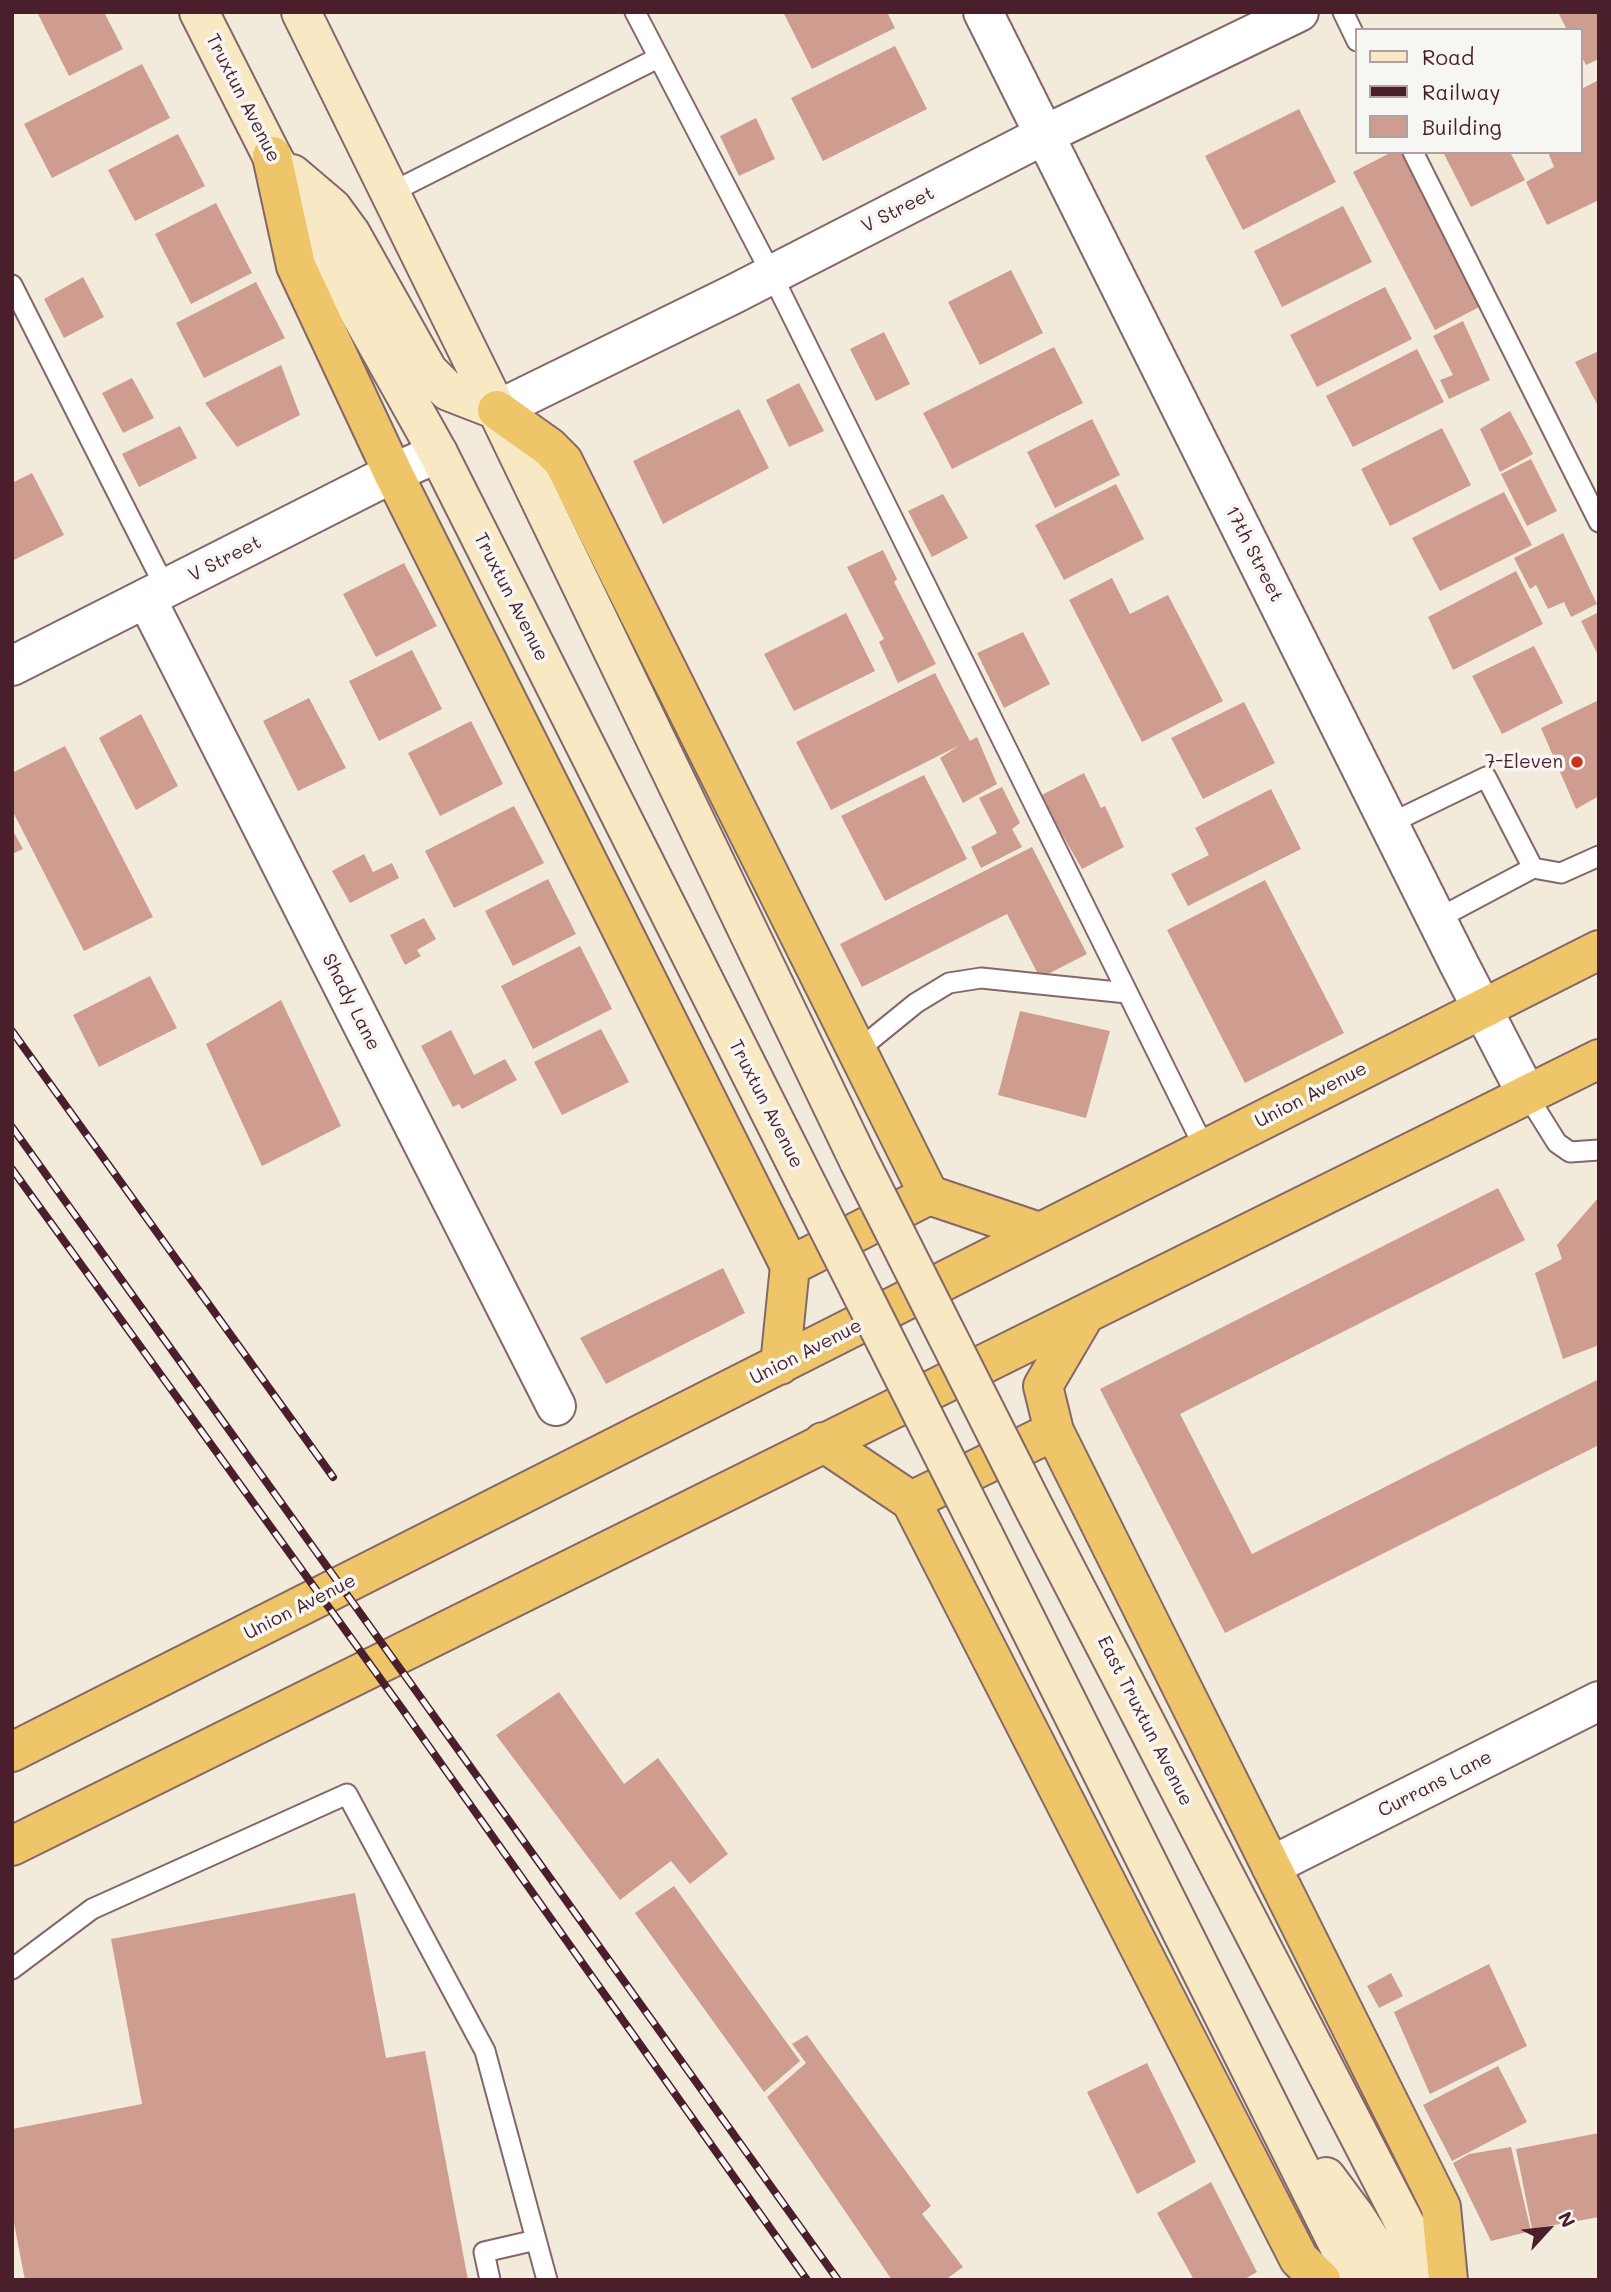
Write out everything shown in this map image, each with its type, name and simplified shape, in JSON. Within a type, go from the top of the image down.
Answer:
[{"type":"highway","points":[[272,156],[296,266],[393,473],[790,1266],[780,1365]]},
{"type":"highway","points":[[497,410],[549,447],[563,461],[929,1195],[1039,1232]]},
{"type":"highway","name":"Union Avenue","points":[[12,1752],[1599,950]]},
{"type":"highway","points":[[12,1846],[1599,1059]]},
{"type":"highway","points":[[790,1266],[929,1195]]},
{"type":"highway","points":[[1084,1315],[1043,1386],[1054,1431],[1441,2207],[1448,2280]]},
{"type":"highway","points":[[911,1501],[1054,1431]]},
{"type":"highway","points":[[823,1442],[911,1501],[1299,2259],[1321,2280]]},
{"type":"main road","name":"Truxtun Avenue","points":[[199,12],[272,156],[438,453],[1266,2096]]},
{"type":"main road","points":[[301,12],[497,410]]},
{"type":"main road","points":[[272,156],[332,208],[351,234],[428,372],[449,391],[497,410]]},
{"type":"main road","name":"East Truxtun Avenue","points":[[497,410],[859,1161],[1033,1506],[1434,2280]]},
{"type":"main road","points":[[1266,2096],[1356,2280]]},
{"type":"main road","points":[[1266,2096],[1355,2216],[1396,2280]]},
{"type":"street","name":"17th Street","points":[[983,12],[1527,1095]]},
{"type":"street","name":"V Street","points":[[497,410],[772,275],[1044,135],[1299,12]]},
{"type":"street","name":"V Street","points":[[12,666],[393,473],[438,453]]},
{"type":"street","name":"Shady Lane","points":[[156,593],[556,1406]]},
{"type":"street","name":"Currans Lane","points":[[1271,1866],[1599,1701]]},
{"type":"lane","points":[[635,12],[772,275],[1205,1149]]},
{"type":"lane","points":[[1343,12],[1356,39]]},
{"type":"lane","points":[[390,193],[658,58]]},
{"type":"lane","points":[[1414,154],[1599,522]]},
{"type":"lane","points":[[12,285],[156,593]]},
{"type":"lane","points":[[1389,824],[1486,777],[1533,868]]},
{"type":"lane","points":[[1437,919],[1533,868],[1561,873],[1598,858]]},
{"type":"lane","points":[[858,1051],[916,1003],[949,983],[981,978],[1127,993]]},
{"type":"lane","points":[[1527,1095],[1557,1143],[1570,1152],[1599,1150]]},
{"type":"lane","points":[[12,1969],[92,1909],[347,1794],[485,2051],[547,2280]]},
{"type":"lane","points":[[490,2280],[484,2252],[536,2239]]},
{"type":"building","points":[[37,12],[104,12],[123,49],[69,76]]},
{"type":"building","points":[[887,12],[895,28],[812,69],[784,14]]},
{"type":"building","points":[[1558,12],[1599,12],[1599,59],[1586,65],[1583,60],[1583,28],[1566,28]]},
{"type":"building","points":[[895,46],[927,109],[823,161],[791,98]]},
{"type":"building","points":[[142,64],[170,118],[52,178],[24,124]]},
{"type":"building","points":[[1599,80],[1599,200],[1547,225],[1526,182],[1554,167],[1549,154],[1583,154],[1583,88]]},
{"type":"building","points":[[1299,109],[1336,182],[1243,230],[1205,156]]},
{"type":"building","points":[[756,118],[775,159],[739,176],[720,136]]},
{"type":"building","points":[[178,134],[205,186],[135,221],[108,170]]},
{"type":"building","points":[[1388,154],[1405,154],[1483,305],[1435,330],[1353,172]]},
{"type":"building","points":[[1444,154],[1511,154],[1525,180],[1471,207]]},
{"type":"building","points":[[216,203],[252,273],[191,304],[155,234]]},
{"type":"building","points":[[1343,206],[1372,262],[1282,307],[1254,251]]},
{"type":"building","points":[[1011,270],[1043,333],[980,365],[948,302]]},
{"type":"building","points":[[83,277],[104,317],[64,338],[44,299]]},
{"type":"building","points":[[256,282],[285,338],[204,378],[176,323]]},
{"type":"building","points":[[1385,287],[1412,339],[1317,387],[1290,335]]},
{"type":"building","points":[[1463,321],[1490,380],[1449,399],[1440,380],[1453,375],[1433,336]]},
{"type":"building","points":[[884,332],[910,384],[876,401],[850,349]]},
{"type":"building","points":[[1054,347],[1083,403],[952,469],[923,413]]},
{"type":"building","points":[[1417,349],[1444,402],[1353,447],[1326,396]]},
{"type":"building","points":[[1599,351],[1599,408],[1575,362]]},
{"type":"building","points":[[281,365],[300,415],[237,447],[205,403]]},
{"type":"building","points":[[132,378],[154,418],[123,433],[102,393]]},
{"type":"building","points":[[799,383],[824,431],[789,447],[766,400]]},
{"type":"building","points":[[739,409],[769,468],[663,524],[633,461]]},
{"type":"building","points":[[1510,411],[1533,454],[1500,472],[1480,429]]},
{"type":"building","points":[[1092,419],[1120,475],[1055,508],[1027,452]]},
{"type":"building","points":[[180,426],[197,458],[139,487],[122,454]]},
{"type":"building","points":[[1442,428],[1471,485],[1390,526],[1361,469]]},
{"type":"building","points":[[1531,459],[1557,511],[1527,526],[1501,474]]},
{"type":"building","points":[[32,473],[64,535],[12,561],[12,483]]},
{"type":"building","points":[[1116,484],[1144,539],[1064,580],[1035,525]]},
{"type":"building","points":[[1504,492],[1532,545],[1440,591],[1412,538]]},
{"type":"building","points":[[943,494],[968,538],[932,557],[908,511]]},
{"type":"building","points":[[1563,533],[1597,604],[1571,617],[1564,602],[1548,609],[1536,585],[1530,589],[1514,558]]},
{"type":"building","points":[[883,550],[897,579],[894,582],[936,664],[898,683],[879,642],[884,639],[847,567]]},
{"type":"building","points":[[404,563],[437,626],[376,657],[343,594]]},
{"type":"building","points":[[1516,571],[1543,624],[1453,670],[1428,617]]},
{"type":"building","points":[[1112,578],[1130,614],[1168,595],[1223,701],[1142,742],[1069,600]]},
{"type":"building","points":[[1599,612],[1599,657],[1581,621]]},
{"type":"building","points":[[846,613],[875,671],[794,711],[764,654]]},
{"type":"building","points":[[1023,632],[1050,684],[1004,708],[977,653]]},
{"type":"building","points":[[1534,646],[1563,703],[1502,734],[1472,676]]},
{"type":"building","points":[[412,650],[442,709],[379,741],[349,681]]},
{"type":"building","points":[[935,673],[970,741],[977,737],[997,784],[963,803],[940,758],[960,745],[831,810],[796,742]]},
{"type":"building","points":[[309,698],[346,768],[298,791],[263,721]]},
{"type":"building","name":"7-Eleven","points":[[1599,700],[1599,796],[1576,809],[1541,728]]},
{"type":"building","points":[[1244,702],[1275,763],[1203,799],[1171,738]]},
{"type":"building","points":[[141,714],[178,786],[136,810],[99,738]]},
{"type":"building","points":[[471,721],[503,784],[440,816],[408,753]]},
{"type":"building","points":[[65,746],[153,917],[84,951],[12,810],[12,773]]},
{"type":"building","points":[[1084,773],[1101,808],[1105,806],[1124,847],[1082,869],[1040,796]]},
{"type":"building","points":[[924,775],[967,859],[885,901],[841,816]]},
{"type":"building","points":[[1002,787],[1020,823],[1012,829],[1022,847],[981,868],[971,847],[997,833],[979,798]]},
{"type":"building","points":[[1271,789],[1301,849],[1188,906],[1171,874],[1209,855],[1195,828]]},
{"type":"building","points":[[514,806],[544,863],[454,908],[425,851]]},
{"type":"building","points":[[12,829],[23,849],[12,854]]},
{"type":"building","points":[[1032,847],[1087,954],[1040,978],[1007,914],[862,987],[840,944]]},
{"type":"building","points":[[364,854],[373,872],[392,863],[399,878],[350,903],[332,871]]},
{"type":"building","points":[[548,879],[576,934],[513,966],[485,911]]},
{"type":"building","points":[[1265,880],[1344,1033],[1245,1083],[1167,930]]},
{"type":"building","points":[[424,918],[436,939],[417,950],[421,956],[405,965],[390,935]]},
{"type":"building","points":[[580,946],[612,1009],[533,1049],[501,986]]},
{"type":"building","points":[[150,976],[177,1028],[99,1067],[73,1015]]},
{"type":"building","points":[[281,1000],[341,1126],[262,1166],[206,1044]]},
{"type":"building","points":[[1020,1011],[1110,1031],[1086,1118],[998,1095]]},
{"type":"building","points":[[601,1029],[629,1082],[562,1115],[534,1062]]},
{"type":"building","points":[[451,1030],[474,1075],[505,1059],[517,1080],[462,1109],[459,1104],[453,1107],[421,1046]]},
{"type":"building","points":[[1498,1188],[1525,1240],[1180,1414],[1252,1554],[1599,1379],[1599,1445],[1225,1633],[1100,1389]]},
{"type":"building","points":[[1599,1197],[1599,1345],[1563,1359],[1535,1273],[1562,1259],[1557,1245]]},
{"type":"building","points":[[723,1268],[745,1313],[606,1384],[580,1338]]},
{"type":"building","points":[[559,1692],[624,1784],[658,1758],[728,1854],[690,1884],[671,1861],[620,1900],[496,1735]]},
{"type":"building","points":[[674,1886],[800,2061],[764,2092],[635,1913]]},
{"type":"building","points":[[355,1893],[386,2058],[425,2051],[468,2280],[25,2280],[12,2213],[12,2129],[142,2104],[111,1939]]},
{"type":"building","points":[[1489,1964],[1527,2046],[1430,2094],[1394,2012]]},
{"type":"building","points":[[1391,1973],[1403,1996],[1379,2008],[1367,1986]]},
{"type":"building","points":[[807,2035],[931,2206],[922,2214],[963,2267],[945,2280],[892,2280],[767,2097],[806,2063],[792,2044]]},
{"type":"building","points":[[1147,2063],[1196,2162],[1137,2194],[1087,2092]]},
{"type":"building","points":[[1498,2066],[1527,2122],[1452,2161],[1423,2105]]},
{"type":"building","points":[[1599,2133],[1599,2217],[1532,2229],[1516,2149]]},
{"type":"building","points":[[1511,2147],[1531,2231],[1491,2241],[1453,2163],[1469,2154]]},
{"type":"building","points":[[1211,2182],[1257,2272],[1243,2280],[1194,2280],[1157,2213]]},
{"type":"railway","points":[[12,1031],[333,1477]]},
{"type":"railway","points":[[12,1127],[838,2280]]},
{"type":"railway","points":[[12,1169],[403,1710],[807,2280]]},
{"type":"place","name":"7-Eleven","points":[[1577,762]]}]
